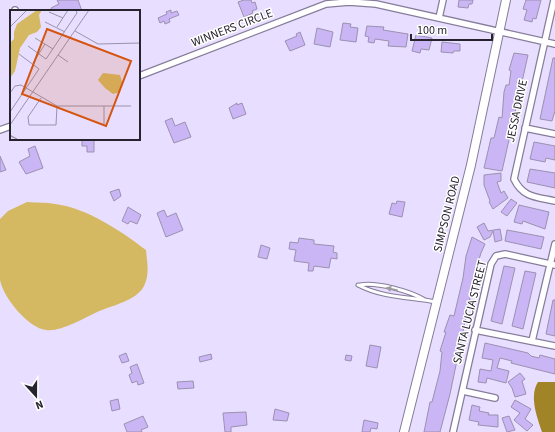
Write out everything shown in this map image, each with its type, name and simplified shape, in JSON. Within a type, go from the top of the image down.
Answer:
[{"type":"main road","name":"SIMPSON ROAD","points":[[404,432],[438,303],[471,165],[506,0]]},
{"type":"street","points":[[439,18],[443,0]]},
{"type":"street","name":"JESSA DRIVE","points":[[554,0],[514,179],[518,188],[524,194],[555,201]]},
{"type":"street","name":"WINNERS CIRCLE","points":[[140,76],[325,2],[376,4],[555,44]]},
{"type":"street","points":[[0,130],[10,126]]},
{"type":"street","points":[[525,128],[555,134]]},
{"type":"street","points":[[532,340],[553,264],[555,244]]},
{"type":"street","name":"SANTA LUCIA STREET","points":[[453,432],[491,264],[496,256],[505,254],[553,264]]},
{"type":"street","points":[[475,330],[532,340],[555,346]]},
{"type":"street","points":[[463,391],[495,398]]},
{"type":"lane","points":[[425,300],[416,295],[368,284],[358,285],[369,291],[438,303]]},
{"type":"shaded area","points":[[27,202],[52,203],[79,210],[103,221],[126,235],[146,250],[148,268],[144,286],[136,295],[124,302],[58,329],[46,330],[32,324],[17,311],[11,303],[2,287],[0,280],[0,219],[8,211]]},
{"type":"shaded area","points":[[538,382],[555,382],[555,432],[542,432],[536,413],[534,400],[535,388]]},
{"type":"building","points":[[57,0],[78,0],[82,10],[52,10],[51,8],[59,4]]},
{"type":"building","points":[[251,0],[252,3],[255,2],[257,9],[252,11],[253,13],[244,17],[238,2]]},
{"type":"building","points":[[459,0],[473,0],[472,4],[469,4],[468,8],[458,7]]},
{"type":"building","points":[[526,0],[541,0],[536,19],[533,18],[532,22],[524,20],[527,10],[523,9]]},
{"type":"building","points":[[171,10],[171,13],[177,11],[179,15],[169,19],[170,22],[165,24],[164,21],[160,23],[158,18],[167,14],[166,12]]},
{"type":"building","points":[[343,23],[351,24],[350,27],[358,28],[356,42],[340,40]]},
{"type":"building","points":[[367,26],[384,27],[383,30],[408,34],[406,47],[388,46],[389,41],[375,39],[374,43],[368,42],[369,37],[365,36]]},
{"type":"building","points":[[317,28],[333,32],[330,47],[314,44]]},
{"type":"building","points":[[300,32],[305,45],[290,51],[285,41],[297,36],[296,34]]},
{"type":"building","points":[[416,35],[432,38],[429,50],[421,49],[420,53],[412,51]]},
{"type":"building","points":[[442,42],[460,44],[460,51],[454,51],[453,53],[441,52]]},
{"type":"building","points":[[514,53],[528,55],[502,171],[484,168],[491,138],[494,138],[499,117],[502,118],[504,92],[506,85],[509,85],[511,71],[509,70]]},
{"type":"building","points":[[553,58],[555,58],[555,111],[552,121],[540,119]]},
{"type":"building","points":[[237,103],[237,105],[242,103],[246,114],[233,119],[229,108]]},
{"type":"building","points":[[172,118],[175,126],[185,122],[191,137],[174,143],[165,121]]},
{"type":"building","points":[[82,140],[94,140],[94,152],[87,152],[87,146],[82,146]]},
{"type":"building","points":[[534,142],[555,146],[555,160],[546,158],[545,162],[530,159]]},
{"type":"building","points":[[35,146],[43,168],[26,174],[19,162],[30,156],[28,149]]},
{"type":"building","points":[[0,156],[6,170],[0,172]]},
{"type":"building","points":[[530,169],[555,173],[555,188],[527,182]]},
{"type":"building","points":[[501,173],[501,181],[497,182],[501,193],[504,191],[508,198],[493,209],[489,202],[490,201],[484,185],[484,175]]},
{"type":"building","points":[[119,189],[121,196],[114,201],[110,192]]},
{"type":"building","points":[[511,199],[517,203],[507,216],[501,212]]},
{"type":"building","points":[[397,201],[405,202],[402,217],[389,214],[392,203],[396,204]]},
{"type":"building","points":[[519,205],[549,212],[545,229],[523,221],[522,224],[514,222]]},
{"type":"building","points":[[128,207],[141,215],[137,224],[130,221],[128,224],[122,221]]},
{"type":"building","points":[[164,210],[167,217],[176,213],[183,230],[166,237],[157,213]]},
{"type":"building","points":[[484,223],[488,231],[500,229],[502,240],[495,242],[493,231],[490,237],[484,240],[477,227]]},
{"type":"building","points":[[507,230],[544,237],[541,249],[505,241]]},
{"type":"building","points":[[472,237],[485,244],[476,269],[450,394],[440,432],[424,432],[430,402],[432,402],[440,371],[442,352],[440,351],[446,332],[444,332],[450,315],[454,316],[463,278],[466,256]]},
{"type":"building","points":[[299,238],[314,240],[314,244],[334,246],[333,252],[337,253],[337,259],[331,258],[329,268],[314,266],[313,271],[308,271],[309,263],[294,261],[296,250],[289,249],[290,242],[298,243]]},
{"type":"building","points":[[261,245],[270,248],[267,259],[258,257]]},
{"type":"building","points":[[504,266],[515,268],[502,324],[491,321]]},
{"type":"building","points":[[525,271],[536,273],[523,329],[512,326]]},
{"type":"building","points":[[553,300],[555,300],[555,336],[546,334]]},
{"type":"building","points":[[485,343],[528,353],[531,356],[539,358],[540,355],[555,359],[555,374],[511,363],[512,361],[500,358],[497,368],[509,371],[506,383],[487,378],[486,383],[478,382],[480,369],[491,371],[493,360],[482,358]]},
{"type":"building","points":[[370,345],[381,347],[377,368],[366,366]]},
{"type":"building","points":[[126,353],[129,361],[122,363],[119,356]]},
{"type":"building","points":[[211,354],[212,359],[200,362],[199,357]]},
{"type":"building","points":[[346,355],[352,356],[351,361],[345,360]]},
{"type":"building","points":[[137,364],[144,383],[138,385],[137,381],[132,383],[129,375],[132,373],[130,367]]},
{"type":"building","points":[[520,373],[525,379],[522,381],[526,394],[515,397],[508,382]]},
{"type":"building","points":[[193,381],[194,388],[178,389],[177,382]]},
{"type":"building","points":[[118,399],[120,409],[112,411],[110,401]]},
{"type":"building","points":[[515,400],[531,409],[525,419],[533,425],[527,431],[514,420],[520,413],[511,407]]},
{"type":"building","points":[[472,405],[480,407],[479,411],[489,413],[488,415],[498,415],[498,427],[478,425],[479,422],[469,420]]},
{"type":"building","points":[[275,409],[289,413],[287,421],[273,420]]},
{"type":"building","points":[[246,412],[247,425],[231,427],[231,432],[225,432],[223,413]]},
{"type":"building","points":[[143,416],[148,427],[141,430],[142,432],[127,432],[124,424]]},
{"type":"building","points":[[509,416],[515,430],[507,432],[502,418]]},
{"type":"building","points":[[364,420],[378,423],[377,429],[371,428],[370,432],[362,432]]}]
